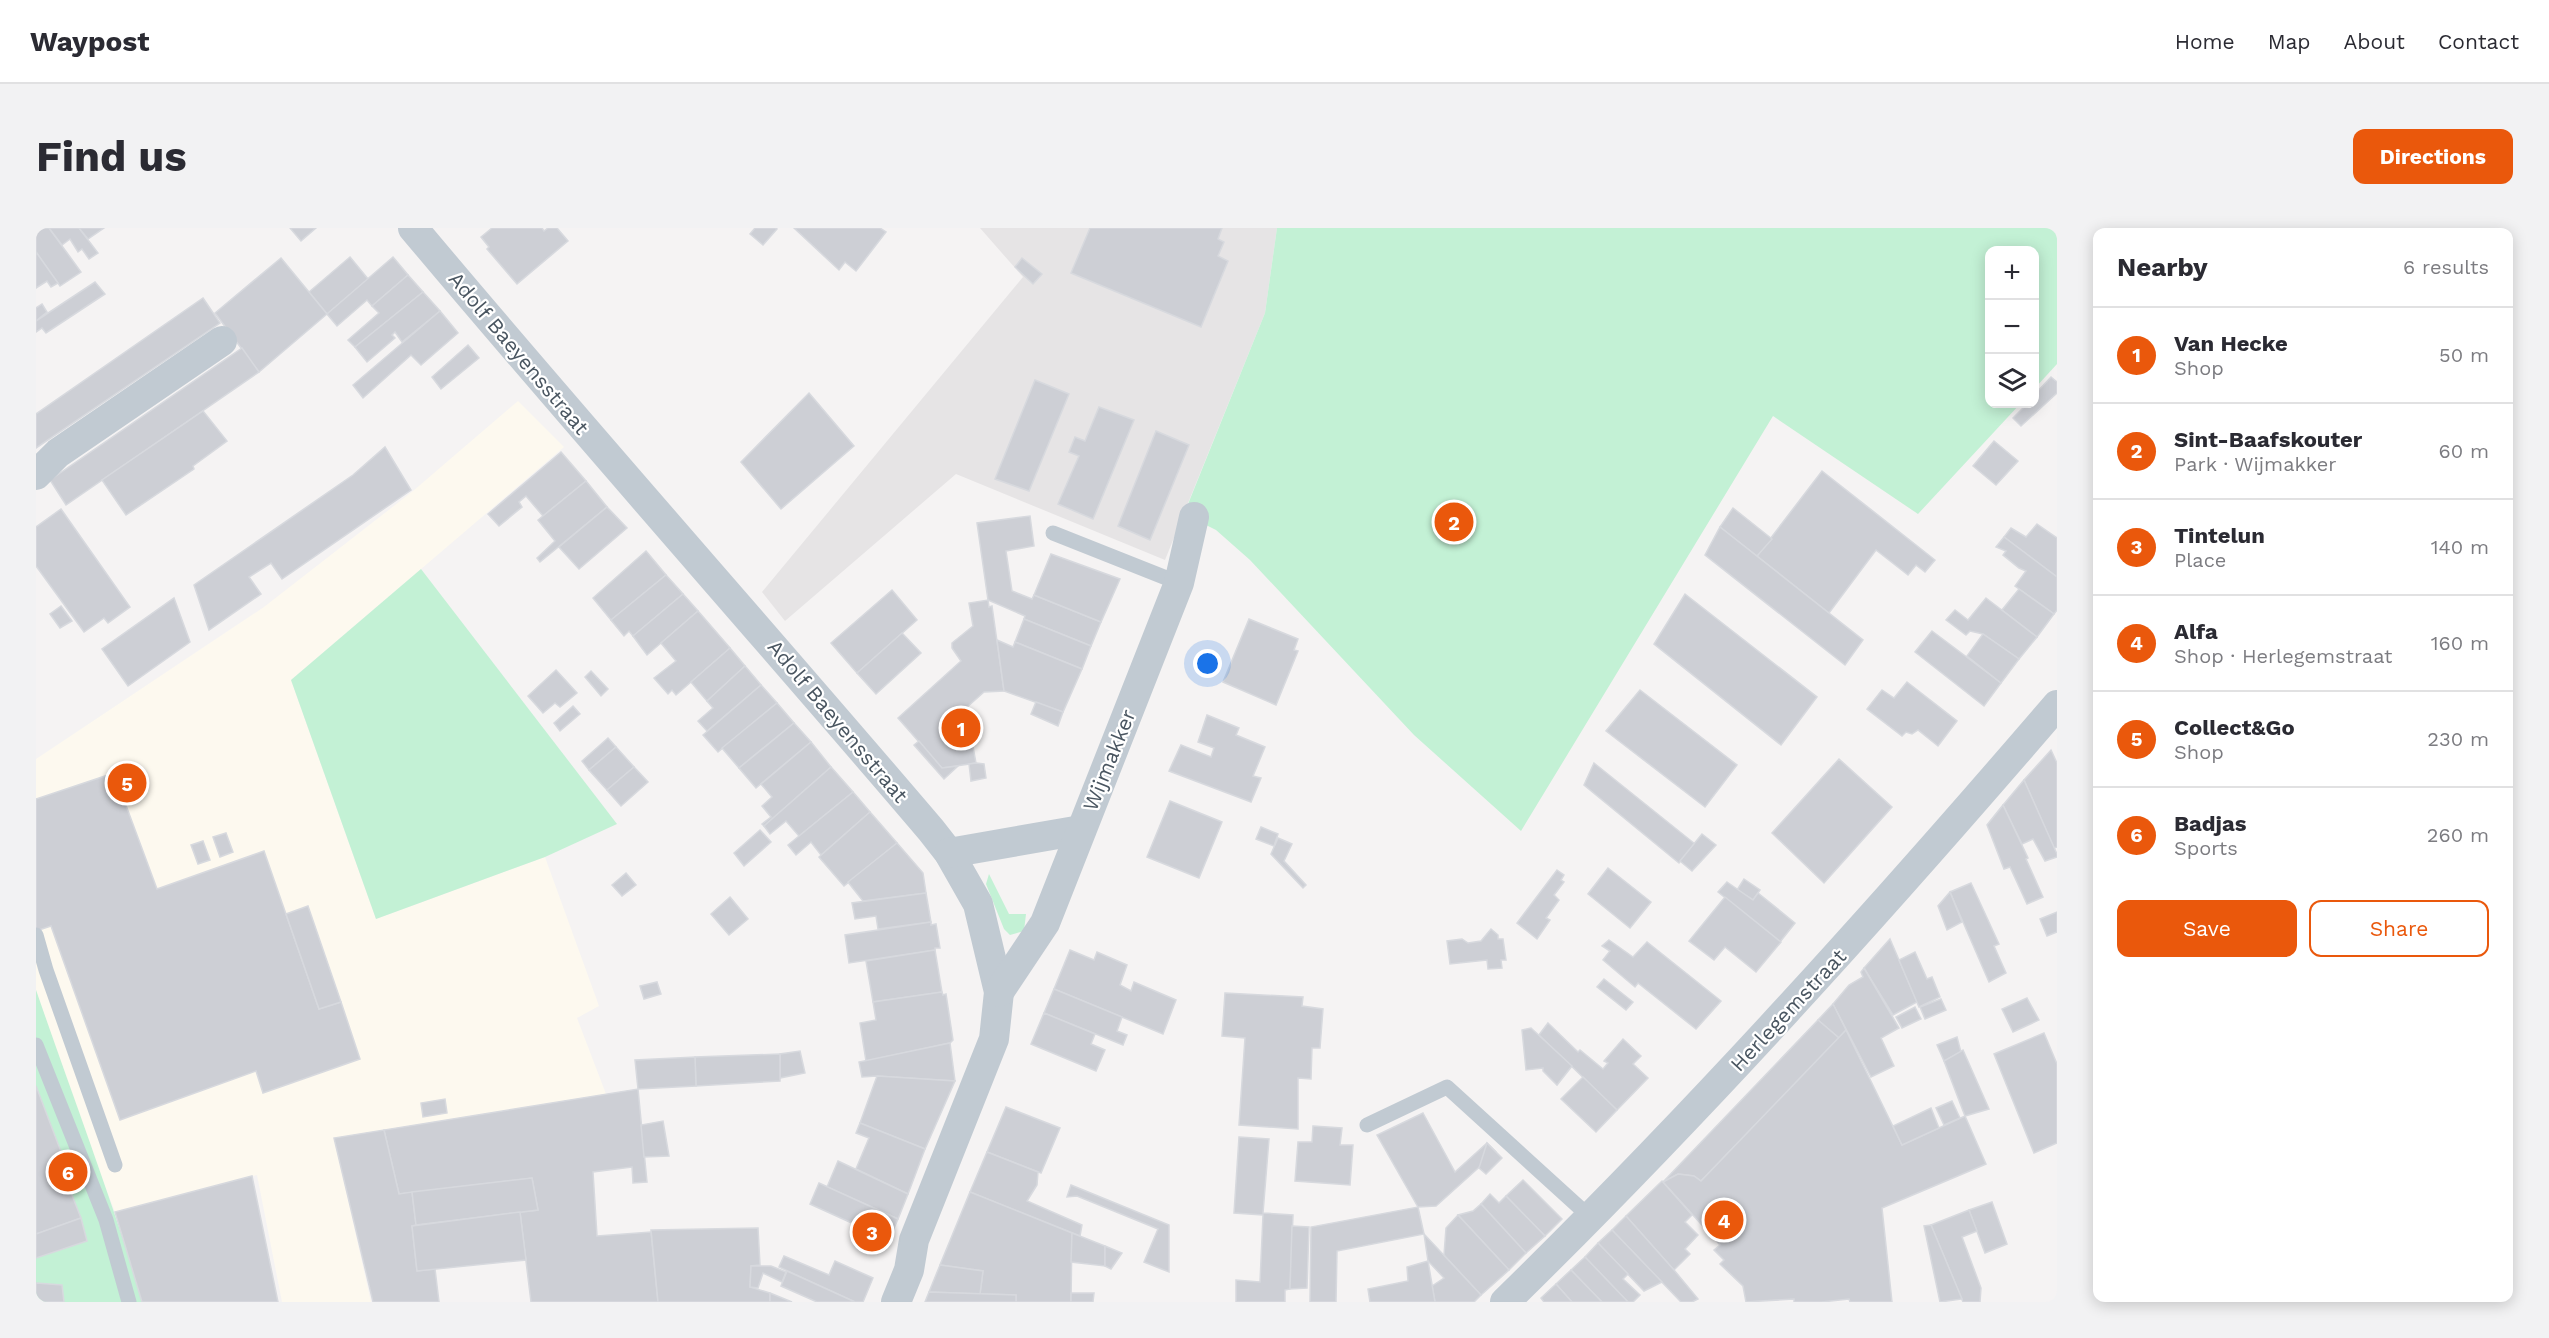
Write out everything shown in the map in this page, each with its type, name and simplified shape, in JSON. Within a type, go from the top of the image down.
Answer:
[{"type":"street","name":"Adolf Baeyensstraat","points":[[413,228],[545,386],[763,632],[949,853],[978,904],[999,992],[994,1040],[914,1240],[909,1270],[896,1302]]},
{"type":"street","points":[[36,475],[58,453],[222,341]]},
{"type":"street","name":"Wijmakker","points":[[999,992],[1045,923],[1179,583],[1194,517]]},
{"type":"street","name":"Herlegemstraat","points":[[1505,1302],[1591,1218],[1789,1010],[1919,866],[2057,705]]},
{"type":"street","points":[[949,853],[1081,830]]},
{"type":"lane","points":[[1053,533],[1179,583]]},
{"type":"lane","points":[[36,935],[46,970],[115,1165]]},
{"type":"lane","points":[[36,1045],[106,1220],[129,1302]]},
{"type":"lane","points":[[1367,1125],[1447,1087],[1591,1218]]},
{"type":"shaded area","points":[[980,228],[1277,228],[1265,313],[1165,560],[956,474],[785,621],[762,592],[1023,277]]},
{"type":"shaded area","points":[[518,401],[564,447],[291,680],[376,919],[545,857],[599,1006],[577,1018],[606,1094],[334,1138],[371,1302],[282,1302],[257,1175],[115,1212],[84,1132],[36,990],[36,759],[264,607],[413,491]]},
{"type":"green space","points":[[1277,228],[2057,228],[2057,364],[2039,384],[2039,246],[1985,246],[1985,408],[2016,408],[1918,514],[1773,416],[1521,831],[1414,735],[1250,560],[1216,530],[1184,514],[1265,313]]},
{"type":"green space","points":[[421,569],[617,824],[545,857],[376,919],[291,680]]},
{"type":"green space","points":[[989,874],[1009,914],[1026,914],[1024,931],[1010,935],[1004,929],[986,884]]},
{"type":"green space","points":[[36,990],[105,1185],[143,1302],[36,1302]]},
{"type":"building","points":[[36,228],[49,228],[81,272],[60,286],[36,252]]},
{"type":"building","points":[[49,228],[79,228],[98,253],[89,259],[82,249],[78,252],[70,239],[62,245]]},
{"type":"building","points":[[79,228],[104,228],[88,239]]},
{"type":"building","points":[[290,228],[316,228],[301,241]]},
{"type":"building","points":[[492,228],[542,228],[544,231],[548,228],[557,228],[568,241],[517,284],[487,249],[489,247],[481,237]]},
{"type":"building","points":[[755,228],[777,229],[763,245],[750,234]]},
{"type":"building","points":[[794,228],[880,228],[886,232],[856,271],[845,262],[839,270]]},
{"type":"building","points":[[1090,228],[1222,228],[1218,239],[1224,242],[1218,256],[1228,261],[1201,327],[1071,273]]},
{"type":"building","points":[[36,252],[58,283],[51,287],[47,281],[36,288]]},
{"type":"building","points":[[350,257],[368,279],[327,314],[309,292]]},
{"type":"building","points":[[393,257],[408,275],[372,306],[367,300],[337,326],[327,314]]},
{"type":"building","points":[[281,258],[327,314],[259,372],[215,313]]},
{"type":"building","points":[[1022,258],[1042,274],[1033,284],[1015,267]]},
{"type":"building","points":[[408,275],[423,292],[355,347],[348,340],[379,313],[372,306]]},
{"type":"building","points":[[95,282],[105,294],[46,333],[42,328],[36,332],[36,321]]},
{"type":"building","points":[[423,292],[440,311],[402,342],[395,332],[392,335],[395,338],[367,362],[355,347]]},
{"type":"building","points":[[203,298],[220,323],[36,448],[36,414]]},
{"type":"building","points":[[42,304],[47,312],[36,321],[36,308]]},
{"type":"building","points":[[440,311],[458,333],[421,365],[411,355],[363,398],[353,385]]},
{"type":"building","points":[[468,345],[479,358],[441,389],[432,377]]},
{"type":"building","points":[[242,348],[259,372],[66,505],[50,480]]},
{"type":"building","points":[[2051,377],[2057,382],[2057,393],[2021,426],[2013,418],[2023,408],[2039,408],[2039,390]]},
{"type":"building","points":[[1035,380],[1069,394],[1029,491],[995,479]]},
{"type":"building","points":[[809,393],[854,446],[781,509],[741,462]]},
{"type":"building","points":[[1099,407],[1134,420],[1093,519],[1058,504],[1079,456],[1069,452],[1075,437],[1085,441]]},
{"type":"building","points":[[203,411],[227,441],[193,466],[194,469],[126,515],[102,480]]},
{"type":"building","points":[[1156,431],[1189,445],[1150,540],[1118,526]]},
{"type":"building","points":[[1994,441],[2018,461],[1996,485],[1973,466]]},
{"type":"building","points":[[385,447],[411,490],[282,579],[271,563],[249,577],[261,594],[209,630],[194,585],[353,475]]},
{"type":"building","points":[[561,452],[586,481],[543,516],[526,496],[519,502],[522,507],[499,526],[488,514]]},
{"type":"building","points":[[1822,471],[1935,560],[1925,572],[1916,565],[1908,575],[1876,550],[1829,613],[1757,556]]},
{"type":"building","points":[[586,481],[607,507],[540,562],[537,558],[555,541],[538,520]]},
{"type":"building","points":[[607,507],[627,528],[579,569],[559,547]]},
{"type":"building","points":[[1733,508],[1772,539],[1757,556],[1720,527]]},
{"type":"building","points":[[61,509],[130,607],[108,623],[104,618],[84,632],[36,566],[36,527]]},
{"type":"building","points":[[1030,516],[1034,546],[1006,551],[1012,591],[1032,599],[1034,595],[1101,622],[1091,646],[1024,619],[1025,616],[988,600],[977,523]]},
{"type":"building","points":[[2037,524],[2057,538],[2057,577],[2004,537],[2011,528],[2026,537]]},
{"type":"building","points":[[1720,527],[1863,640],[1845,665],[1705,555]]},
{"type":"building","points":[[2004,537],[2057,577],[2057,610],[2054,614],[2015,586],[2026,571],[2003,555],[2006,551],[1996,547]]},
{"type":"building","points":[[646,551],[666,575],[611,620],[593,598]]},
{"type":"building","points":[[1051,554],[1120,579],[1101,622],[1034,595]]},
{"type":"building","points":[[666,575],[683,594],[633,636],[629,631],[624,636],[611,620]]},
{"type":"building","points":[[2019,589],[2054,614],[2037,637],[2002,610]]},
{"type":"building","points":[[892,590],[917,620],[857,673],[831,643]]},
{"type":"building","points":[[683,594],[698,611],[647,655],[633,636]]},
{"type":"building","points":[[1685,594],[1817,697],[1781,745],[1654,644]]},
{"type":"building","points":[[174,598],[190,642],[128,686],[102,649]]},
{"type":"building","points":[[1986,598],[2037,637],[2019,659],[1983,634],[1970,631],[1966,635],[1946,620],[1955,610],[1968,620]]},
{"type":"building","points":[[988,600],[989,607],[992,606],[1004,691],[984,692],[966,708],[976,763],[942,768],[898,718],[961,661],[952,648],[952,643],[973,626],[969,603]]},
{"type":"building","points":[[61,606],[72,621],[60,628],[50,614]]},
{"type":"building","points":[[698,611],[730,648],[676,695],[672,690],[668,694],[654,678],[676,661],[661,643]]},
{"type":"building","points":[[1024,619],[1091,646],[1082,669],[1015,642]]},
{"type":"building","points":[[1249,619],[1298,639],[1294,650],[1298,651],[1276,705],[1223,682]]},
{"type":"building","points":[[1932,631],[2001,683],[1984,706],[1915,652]]},
{"type":"building","points":[[902,633],[921,653],[876,694],[857,673]]},
{"type":"building","points":[[1983,634],[2019,659],[2001,683],[1967,656]]},
{"type":"building","points":[[997,640],[1013,647],[1015,642],[1082,669],[1063,712],[1004,691]]},
{"type":"building","points":[[730,648],[745,666],[707,701],[691,682]]},
{"type":"building","points":[[745,666],[761,685],[707,731],[698,721],[713,708],[707,701]]},
{"type":"building","points":[[556,670],[577,693],[560,707],[555,703],[543,713],[528,696]]},
{"type":"building","points":[[591,671],[608,689],[601,696],[585,677]]},
{"type":"building","points":[[1907,682],[1957,721],[1938,746],[1918,730],[1912,734],[1906,732],[1902,736],[1867,709],[1882,690],[1894,698]]},
{"type":"building","points":[[761,685],[777,703],[718,752],[703,735]]},
{"type":"building","points":[[1640,690],[1737,765],[1705,807],[1606,731]]},
{"type":"building","points":[[1036,702],[1063,712],[1058,726],[1031,714]]},
{"type":"building","points":[[777,703],[794,723],[739,768],[722,748]]},
{"type":"building","points":[[573,706],[580,714],[560,731],[554,723]]},
{"type":"building","points":[[1207,715],[1239,728],[1236,735],[1265,747],[1253,776],[1261,778],[1251,802],[1169,771],[1181,745],[1211,757],[1214,748],[1198,742]]},
{"type":"building","points":[[794,723],[811,742],[756,788],[739,768]]},
{"type":"building","points":[[608,738],[616,747],[589,770],[582,761]]},
{"type":"building","points":[[919,741],[942,768],[958,766],[944,779],[914,745]]},
{"type":"building","points":[[811,742],[831,767],[764,826],[762,824],[771,817],[762,806],[772,797],[761,784]]},
{"type":"building","points":[[616,747],[634,767],[607,790],[589,770]]},
{"type":"building","points":[[2051,750],[2057,763],[2057,847],[2054,848],[2024,780]]},
{"type":"building","points":[[1839,759],[1892,807],[1824,883],[1772,833]]},
{"type":"building","points":[[1594,763],[1695,844],[1679,863],[1584,785]]},
{"type":"building","points":[[969,764],[984,764],[986,778],[971,781]]},
{"type":"building","points":[[634,767],[648,782],[621,806],[607,790]]},
{"type":"building","points":[[831,767],[853,792],[799,836],[786,821],[770,834],[764,826]]},
{"type":"building","points":[[114,773],[157,889],[264,851],[319,1009],[341,1002],[360,1059],[263,1093],[256,1071],[120,1120],[51,926],[36,931],[36,799]]},
{"type":"building","points":[[2024,780],[2057,857],[2045,861],[2033,839],[2022,844],[2003,805]]},
{"type":"building","points":[[853,792],[870,812],[821,855],[811,842],[796,855],[788,845]]},
{"type":"building","points":[[1170,801],[1222,822],[1199,878],[1147,857]]},
{"type":"building","points":[[2003,805],[2043,897],[2027,904],[2010,867],[2004,869],[1987,825]]},
{"type":"building","points":[[870,812],[897,843],[844,886],[819,857]]},
{"type":"building","points":[[1261,827],[1278,834],[1274,846],[1256,839]]},
{"type":"building","points":[[760,830],[771,842],[744,866],[734,853]]},
{"type":"building","points":[[226,833],[233,852],[220,857],[213,837]]},
{"type":"building","points":[[1702,834],[1716,845],[1692,871],[1680,861]]},
{"type":"building","points":[[1278,838],[1292,844],[1284,861],[1306,885],[1303,888],[1271,854]]},
{"type":"building","points":[[203,841],[210,860],[198,864],[191,845]]},
{"type":"building","points":[[897,843],[923,873],[926,893],[863,901],[848,882]]},
{"type":"building","points":[[1608,868],[1651,902],[1630,928],[1588,894]]},
{"type":"building","points":[[1557,870],[1564,875],[1561,880],[1564,882],[1554,895],[1559,900],[1546,918],[1550,920],[1537,939],[1517,923]]},
{"type":"building","points":[[626,873],[636,885],[622,896],[612,885]]},
{"type":"building","points":[[1744,879],[1760,890],[1753,900],[1737,890]]},
{"type":"building","points":[[1727,882],[1753,900],[1758,893],[1795,923],[1780,942],[1718,892]]},
{"type":"building","points":[[1971,883],[1999,944],[1994,946],[2006,973],[1989,982],[1950,892]]},
{"type":"building","points":[[1950,892],[1962,922],[1947,930],[1938,906]]},
{"type":"building","points":[[926,893],[931,922],[878,929],[876,916],[855,919],[852,903]]},
{"type":"building","points":[[730,897],[748,919],[729,935],[711,914]]},
{"type":"building","points":[[1725,897],[1781,942],[1756,972],[1725,947],[1714,960],[1689,941]]},
{"type":"building","points":[[308,906],[341,1002],[319,1009],[286,914]]},
{"type":"building","points":[[2057,912],[2057,932],[2047,936],[2040,919]]},
{"type":"building","points":[[931,922],[931,925],[936,924],[940,948],[849,963],[845,935]]},
{"type":"building","points":[[1491,929],[1498,935],[1498,939],[1503,939],[1506,960],[1501,960],[1502,968],[1488,969],[1487,960],[1450,964],[1447,941],[1462,939],[1468,943],[1481,941]]},
{"type":"building","points":[[1890,939],[1917,1002],[1893,1015],[1864,968]]},
{"type":"building","points":[[1609,940],[1633,957],[1647,942],[1721,1001],[1696,1029],[1638,983],[1635,987],[1603,960],[1610,951],[1602,946]]},
{"type":"building","points":[[935,950],[942,992],[873,1002],[866,961]]},
{"type":"building","points":[[1070,950],[1094,960],[1097,952],[1127,965],[1120,985],[1131,991],[1134,982],[1176,1000],[1163,1034],[1054,989]]},
{"type":"building","points":[[1915,952],[1927,979],[1932,977],[1940,997],[1919,1007],[1899,960]]},
{"type":"building","points":[[1864,968],[1899,1028],[1881,1038],[1894,1066],[1871,1077],[1833,1004],[1849,985],[1863,977],[1861,972]]},
{"type":"building","points":[[1604,979],[1633,1002],[1626,1010],[1597,987]]},
{"type":"building","points":[[657,982],[661,994],[644,999],[640,986]]},
{"type":"building","points":[[1054,989],[1122,1017],[1117,1031],[1127,1035],[1123,1045],[1044,1013]]},
{"type":"building","points":[[942,992],[943,995],[946,994],[953,1040],[950,1043],[866,1061],[860,1023],[876,1020],[873,1002]]},
{"type":"building","points":[[1225,993],[1303,997],[1302,1006],[1323,1009],[1320,1048],[1312,1048],[1311,1079],[1298,1078],[1298,1129],[1239,1125],[1245,1038],[1222,1036]]},
{"type":"building","points":[[2027,998],[2039,1020],[2013,1032],[2002,1009]]},
{"type":"building","points":[[1941,999],[1946,1010],[1925,1019],[1920,1007]]},
{"type":"building","points":[[1833,1004],[1846,1030],[1839,1038],[1818,1020]]},
{"type":"building","points":[[1915,1007],[1921,1019],[1902,1028],[1896,1017]]},
{"type":"building","points":[[1044,1013],[1095,1034],[1091,1044],[1105,1050],[1096,1071],[1031,1044]]},
{"type":"building","points":[[1818,1020],[1839,1038],[1701,1181],[1694,1176],[1678,1174],[1663,1182]]},
{"type":"building","points":[[1548,1023],[1578,1052],[1580,1050],[1603,1069],[1608,1063],[1604,1061],[1623,1039],[1641,1056],[1633,1064],[1648,1078],[1617,1110],[1539,1035]]},
{"type":"building","points":[[1531,1028],[1572,1066],[1557,1085],[1543,1071],[1543,1068],[1526,1070],[1522,1030]]},
{"type":"building","points":[[1846,1030],[1902,1145],[1965,1116],[1986,1164],[1882,1208],[1892,1302],[1850,1302],[1849,1299],[1794,1302],[1794,1299],[1746,1302],[1743,1286],[1720,1264],[1724,1260],[1714,1250],[1720,1245],[1663,1182],[1678,1174],[1694,1176],[1701,1181]]},
{"type":"building","points":[[2044,1033],[2057,1064],[2057,1143],[2034,1153],[1994,1054]]},
{"type":"building","points":[[1957,1037],[1961,1052],[1944,1061],[1937,1045]]},
{"type":"building","points":[[950,1043],[955,1081],[862,1077],[859,1062]]},
{"type":"building","points":[[1963,1050],[1989,1109],[1965,1116],[1944,1061]]},
{"type":"building","points":[[800,1051],[805,1073],[780,1078],[780,1054]]},
{"type":"building","points":[[780,1054],[780,1081],[696,1086],[695,1057]]},
{"type":"building","points":[[695,1057],[696,1086],[638,1089],[635,1060]]},
{"type":"building","points":[[877,1076],[955,1081],[925,1149],[860,1123]]},
{"type":"building","points":[[1583,1077],[1617,1110],[1596,1132],[1561,1099]]},
{"type":"building","points":[[36,1086],[71,1178],[66,1180],[81,1218],[36,1234]]},
{"type":"building","points":[[638,1089],[647,1182],[633,1183],[632,1167],[593,1172],[597,1236],[651,1232],[658,1302],[531,1302],[520,1212],[538,1210],[532,1178],[399,1194],[384,1130]]},
{"type":"building","points":[[445,1099],[447,1113],[423,1117],[421,1103]]},
{"type":"building","points":[[1952,1101],[1960,1118],[1944,1125],[1936,1108]]},
{"type":"building","points":[[1006,1107],[1060,1128],[1041,1173],[987,1152]]},
{"type":"building","points":[[1931,1108],[1939,1128],[1902,1145],[1893,1126]]},
{"type":"building","points":[[1423,1113],[1455,1172],[1487,1143],[1496,1152],[1436,1206],[1418,1207],[1377,1135]]},
{"type":"building","points":[[663,1121],[669,1156],[644,1157],[641,1125]]},
{"type":"building","points":[[860,1123],[925,1149],[908,1194],[856,1169],[869,1138],[856,1133]]},
{"type":"building","points":[[1313,1126],[1342,1128],[1340,1145],[1353,1145],[1350,1185],[1295,1181],[1298,1142],[1312,1142]]},
{"type":"building","points":[[384,1130],[399,1194],[412,1192],[416,1225],[412,1226],[417,1271],[435,1269],[439,1302],[373,1302],[334,1138]]},
{"type":"building","points":[[1239,1137],[1269,1139],[1263,1213],[1293,1215],[1290,1289],[1285,1290],[1285,1302],[1236,1302],[1236,1280],[1260,1282],[1263,1215],[1234,1213]]},
{"type":"building","points":[[1487,1143],[1502,1158],[1486,1174],[1479,1168]]},
{"type":"building","points":[[987,1152],[1038,1172],[1037,1185],[1027,1201],[1082,1225],[1080,1236],[970,1192]]},
{"type":"building","points":[[838,1161],[908,1194],[898,1219],[827,1187]]},
{"type":"building","points":[[252,1176],[278,1302],[142,1302],[115,1212]]},
{"type":"building","points":[[532,1178],[538,1210],[416,1225],[412,1192]]},
{"type":"building","points":[[1523,1180],[1562,1219],[1545,1236],[1506,1196]]},
{"type":"building","points":[[1662,1181],[1692,1215],[1685,1222],[1698,1235],[1685,1249],[1690,1254],[1674,1270],[1626,1216]]},
{"type":"building","points":[[819,1183],[898,1219],[889,1240],[810,1204]]},
{"type":"building","points":[[1071,1185],[1169,1225],[1169,1272],[1144,1262],[1158,1229],[1077,1196],[1067,1197]]},
{"type":"building","points":[[970,1192],[1072,1233],[1071,1302],[1016,1302],[1016,1295],[980,1294],[983,1271],[940,1265]]},
{"type":"building","points":[[1490,1194],[1499,1203],[1506,1196],[1545,1236],[1526,1253],[1481,1204]]},
{"type":"building","points":[[1992,1202],[2007,1244],[1985,1253],[1969,1210]]},
{"type":"building","points":[[1481,1204],[1526,1253],[1509,1270],[1458,1215],[1473,1211]]},
{"type":"building","points":[[1418,1207],[1424,1234],[1337,1251],[1336,1302],[1310,1302],[1311,1227]]},
{"type":"building","points":[[1969,1210],[1977,1231],[1962,1237],[1981,1288],[1980,1302],[1963,1302],[1931,1225]]},
{"type":"building","points":[[520,1212],[526,1260],[417,1271],[412,1226]]},
{"type":"building","points":[[1458,1215],[1509,1270],[1481,1295],[1444,1255],[1446,1228]]},
{"type":"building","points":[[1626,1216],[1698,1299],[1692,1302],[1681,1302],[1612,1230]]},
{"type":"building","points":[[81,1218],[87,1241],[36,1258],[36,1234]]},
{"type":"building","points":[[1931,1225],[1962,1299],[1940,1302],[1924,1226]]},
{"type":"building","points":[[1292,1226],[1309,1227],[1307,1288],[1290,1289]]},
{"type":"building","points":[[758,1228],[760,1265],[751,1266],[750,1287],[770,1293],[770,1302],[658,1302],[651,1230]]},
{"type":"building","points":[[1612,1230],[1662,1282],[1644,1291],[1598,1243]]},
{"type":"building","points":[[1072,1233],[1105,1246],[1105,1266],[1071,1262]]},
{"type":"building","points":[[1424,1234],[1481,1295],[1474,1302],[1435,1302],[1432,1286],[1444,1278],[1428,1261]]},
{"type":"building","points":[[1598,1243],[1628,1274],[1623,1279],[1640,1295],[1633,1302],[1628,1302],[1585,1257]]},
{"type":"building","points":[[1105,1246],[1122,1253],[1111,1269],[1105,1266]]},
{"type":"building","points":[[784,1256],[829,1275],[835,1261],[873,1278],[863,1302],[855,1302],[779,1267]]},
{"type":"building","points":[[1585,1257],[1628,1302],[1602,1302],[1571,1270]]},
{"type":"building","points":[[1428,1261],[1435,1302],[1370,1302],[1368,1289],[1408,1281],[1407,1267]]},
{"type":"building","points":[[940,1265],[983,1271],[980,1294],[929,1292]]},
{"type":"building","points":[[751,1266],[771,1266],[786,1272],[782,1282],[763,1273],[758,1288],[750,1287]]},
{"type":"building","points":[[1571,1270],[1602,1302],[1572,1302],[1556,1284]]},
{"type":"building","points":[[787,1271],[855,1302],[817,1302],[781,1286]]},
{"type":"building","points":[[36,1283],[62,1285],[64,1302],[36,1302]]},
{"type":"building","points":[[1556,1284],[1572,1302],[1544,1302],[1541,1298]]},
{"type":"building","points":[[929,1292],[1016,1295],[1016,1302],[925,1302]]},
{"type":"building","points":[[770,1293],[792,1302],[770,1302]]},
{"type":"building","points":[[1071,1293],[1094,1293],[1093,1302],[1071,1302]]},
{"type":"place","name":"Sint-Baafskouter","points":[[1454,522]]},
{"type":"place","name":"Van Hecke","points":[[961,728]]},
{"type":"place","name":"Collect&Go","points":[[127,783]]},
{"type":"place","name":"Badjas","points":[[68,1172]]},
{"type":"place","name":"Alfa","points":[[1724,1220]]},
{"type":"place","name":"Tintelun","points":[[872,1232]]}]
